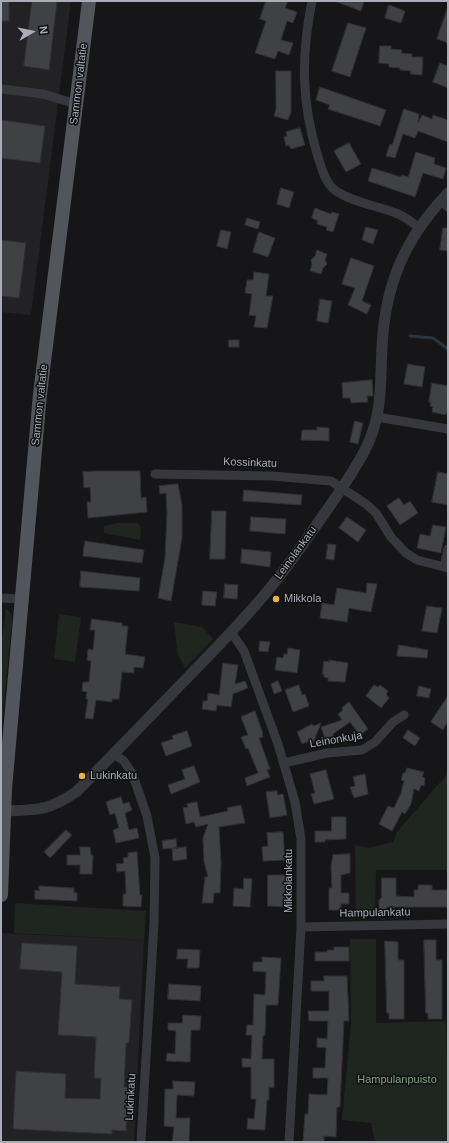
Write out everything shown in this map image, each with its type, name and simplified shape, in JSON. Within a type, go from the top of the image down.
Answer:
[{"type":"main road","name":"Sammon valtatie","points":[[1,895],[5,788],[40,394],[89,1]]},
{"type":"street","points":[[312,1],[305,46],[304,90],[310,129],[326,179],[332,188],[344,195],[398,214],[419,227]]},
{"type":"street","points":[[1,89],[44,94],[76,104]]},
{"type":"street","name":"Leinolankatu","points":[[5,811],[49,808],[60,803],[76,792],[231,632],[285,569],[342,488],[366,449],[377,417],[381,397],[383,333],[392,283],[402,257],[419,227],[446,200]]},
{"type":"street","points":[[377,417],[448,430]]},
{"type":"street","name":"Kossinkatu","points":[[155,474],[239,474],[291,477],[331,482],[366,504],[376,513],[391,537],[406,553],[417,560],[446,568]]},
{"type":"street","points":[[446,568],[448,549]]},
{"type":"street","points":[[1,598],[22,598]]},
{"type":"street","name":"Mikkolankatu","points":[[231,632],[244,651],[284,763],[295,802],[301,839],[302,927],[289,1142]]},
{"type":"street","name":"Leinonkuja","points":[[284,763],[327,753],[362,750],[375,742],[393,722],[404,715]]},
{"type":"street","name":"Lukinkatu","points":[[113,754],[123,760],[132,773],[148,818],[155,858],[155,896],[141,1142]]},
{"type":"street","name":"Hampulankatu","points":[[302,927],[448,924]]},
{"type":"shaded area","points":[[1,1],[71,1],[31,315],[1,312]]},
{"type":"shaded area","points":[[1,933],[144,940],[134,1142],[1,1142]]},
{"type":"green space","points":[[117,523],[137,523],[141,527],[140,540],[104,533],[104,526]]},
{"type":"green space","points":[[6,608],[11,614],[12,620],[1,736],[1,647]]},
{"type":"green space","points":[[59,614],[81,617],[75,662],[54,659]]},
{"type":"green space","points":[[174,622],[202,627],[213,639],[185,668],[178,655]]},
{"type":"green space","points":[[448,773],[448,870],[376,870],[375,916],[356,915],[355,845],[369,848],[393,842],[397,832]]},
{"type":"green space","points":[[15,903],[146,911],[144,940],[14,933]]},
{"type":"green space","name":"Hampulanpuisto","points":[[350,939],[376,939],[376,1023],[446,1021],[448,1142],[375,1142],[371,1123],[342,1120],[351,1023]]},
{"type":"building","points":[[1,1],[9,1],[9,21],[1,21]]},
{"type":"building","points":[[32,1],[57,1],[49,70],[24,66]]},
{"type":"building","points":[[266,1],[288,1],[285,8],[297,12],[293,23],[287,21],[281,40],[293,43],[289,55],[278,51],[275,59],[255,53],[266,21],[260,19]]},
{"type":"building","points":[[337,1],[364,1],[361,11]]},
{"type":"building","points":[[389,5],[405,11],[401,23],[385,18]]},
{"type":"building","points":[[447,10],[448,11],[448,43],[437,39]]},
{"type":"building","points":[[348,23],[366,28],[350,77],[332,71]]},
{"type":"building","points":[[380,46],[391,46],[391,49],[402,50],[401,53],[412,54],[412,57],[423,57],[422,75],[410,74],[411,71],[400,70],[400,68],[389,67],[389,64],[379,63]]},
{"type":"building","points":[[440,63],[448,66],[448,88],[433,82]]},
{"type":"building","points":[[276,71],[291,71],[291,112],[288,120],[274,116],[276,109]]},
{"type":"building","points":[[320,87],[386,110],[380,126],[328,109],[330,105],[316,100]]},
{"type":"building","points":[[404,109],[419,114],[418,123],[422,115],[432,119],[433,115],[448,120],[448,142],[418,131],[415,138],[403,134],[395,158],[386,156],[390,144],[392,145]]},
{"type":"building","points":[[1,120],[45,126],[40,163],[1,158]]},
{"type":"building","points":[[300,128],[305,145],[291,149],[289,145],[286,146],[284,137],[287,136],[286,132]]},
{"type":"building","points":[[349,143],[361,164],[346,172],[334,151]]},
{"type":"building","points":[[416,152],[435,158],[434,164],[446,168],[443,179],[423,173],[415,197],[368,181],[372,168],[401,177],[402,175],[408,177]]},
{"type":"building","points":[[281,188],[294,192],[289,208],[277,204]]},
{"type":"building","points":[[315,208],[331,214],[332,212],[339,214],[333,232],[326,230],[327,227],[317,224],[318,221],[312,218]]},
{"type":"building","points":[[247,218],[260,222],[258,229],[245,225]]},
{"type":"building","points":[[366,227],[378,230],[373,244],[362,240]]},
{"type":"building","points":[[443,228],[448,228],[448,251],[440,250]]},
{"type":"building","points":[[221,230],[231,232],[227,249],[217,246]]},
{"type":"building","points":[[259,232],[275,238],[268,257],[253,252]]},
{"type":"building","points":[[1,240],[26,243],[19,298],[1,296]]},
{"type":"building","points":[[317,250],[327,254],[325,260],[327,264],[323,268],[321,274],[310,271],[312,265],[311,260],[315,256]]},
{"type":"building","points":[[351,258],[374,266],[362,301],[371,305],[367,314],[348,305],[355,288],[342,284]]},
{"type":"building","points":[[254,272],[269,274],[266,296],[273,296],[267,328],[254,327],[256,316],[249,315],[252,294],[245,293],[247,280],[253,280]]},
{"type":"building","points":[[320,299],[332,301],[328,323],[317,321]]},
{"type":"building","points":[[229,340],[239,340],[239,347],[229,347]]},
{"type":"building","points":[[408,364],[425,367],[422,387],[404,384]]},
{"type":"building","points":[[372,380],[373,396],[367,396],[368,402],[351,403],[350,398],[343,398],[342,383]]},
{"type":"building","points":[[432,383],[448,386],[448,409],[446,415],[432,412],[433,407],[430,406],[431,402],[429,402]]},
{"type":"building","points":[[355,421],[363,423],[358,444],[350,442]]},
{"type":"building","points":[[317,427],[329,428],[329,441],[301,440],[302,430],[317,430]]},
{"type":"building","points":[[140,471],[141,498],[146,497],[147,512],[88,518],[87,502],[91,502],[90,487],[84,488],[83,472]]},
{"type":"building","points":[[438,472],[448,474],[448,505],[432,502]]},
{"type":"building","points":[[178,484],[182,505],[182,538],[171,601],[158,598],[165,558],[167,513],[166,493],[160,494],[159,486]]},
{"type":"building","points":[[244,490],[302,495],[301,505],[243,501]]},
{"type":"building","points":[[399,498],[404,505],[410,501],[418,513],[400,525],[387,506]]},
{"type":"building","points":[[212,511],[226,511],[225,559],[210,559]]},
{"type":"building","points":[[251,517],[286,519],[285,534],[250,531]]},
{"type":"building","points":[[347,517],[366,530],[358,542],[339,528]]},
{"type":"building","points":[[433,525],[446,527],[441,553],[417,548],[420,534],[430,536]]},
{"type":"building","points":[[85,541],[144,550],[142,563],[83,556]]},
{"type":"building","points":[[328,544],[336,545],[334,560],[326,559]]},
{"type":"building","points":[[242,549],[271,552],[270,567],[241,563]]},
{"type":"building","points":[[81,571],[140,578],[139,591],[80,587]]},
{"type":"building","points":[[367,583],[377,584],[371,612],[349,608],[347,622],[320,618],[322,603],[334,605],[337,588],[366,593]]},
{"type":"building","points":[[225,584],[238,585],[237,599],[224,598]]},
{"type":"building","points":[[203,591],[217,592],[215,606],[202,605]]},
{"type":"building","points":[[427,606],[442,608],[437,633],[422,631]]},
{"type":"building","points":[[92,619],[122,623],[122,626],[128,626],[125,654],[145,657],[143,668],[134,667],[134,673],[122,672],[119,699],[112,699],[112,702],[96,700],[93,719],[85,718],[88,699],[86,699],[87,692],[82,691],[83,682],[89,682],[91,661],[87,660],[88,649],[93,650],[95,630],[90,630]]},
{"type":"building","points":[[260,641],[270,642],[268,652],[259,651]]},
{"type":"building","points":[[399,645],[428,650],[427,658],[397,656]]},
{"type":"building","points":[[288,648],[300,650],[297,673],[275,670],[277,657],[283,658],[284,654],[287,654]]},
{"type":"building","points":[[329,660],[348,663],[345,682],[328,681],[328,678],[324,677],[324,674],[322,674],[324,661],[329,662]]},
{"type":"building","points":[[223,663],[238,665],[235,684],[245,681],[248,688],[233,694],[231,707],[217,705],[216,711],[202,709],[203,701],[207,701],[208,693],[219,695]]},
{"type":"building","points":[[278,681],[282,691],[274,694],[271,684]]},
{"type":"building","points":[[299,685],[302,695],[305,694],[309,706],[293,712],[285,690]]},
{"type":"building","points":[[374,685],[378,687],[380,685],[388,691],[386,694],[389,698],[381,708],[366,696]]},
{"type":"building","points":[[419,686],[431,689],[429,698],[417,696]]},
{"type":"building","points":[[448,696],[448,721],[443,730],[431,722]]},
{"type":"building","points":[[349,702],[368,729],[360,735],[350,722],[333,734],[333,736],[325,739],[321,727],[342,720],[338,714]]},
{"type":"building","points":[[255,711],[262,731],[263,737],[259,738],[270,769],[267,770],[270,777],[247,786],[245,778],[258,773],[248,748],[246,749],[241,737],[248,735],[241,717]]},
{"type":"building","points":[[321,723],[313,743],[310,741],[302,744],[297,732],[312,724],[313,726]]},
{"type":"building","points":[[408,730],[420,738],[415,746],[403,738]]},
{"type":"building","points":[[187,731],[192,746],[166,756],[161,743],[173,739],[172,736]]},
{"type":"building","points":[[194,766],[200,782],[171,794],[168,785],[185,779],[182,770]]},
{"type":"building","points":[[407,768],[424,772],[422,777],[425,778],[424,786],[421,785],[419,791],[414,789],[411,804],[405,814],[402,812],[392,831],[379,824],[388,806],[394,808],[401,793],[404,781],[401,780],[403,773],[405,773]]},
{"type":"building","points":[[326,770],[334,799],[314,804],[311,794],[315,793],[310,774]]},
{"type":"building","points":[[365,774],[368,794],[354,798],[350,787],[355,786],[353,777]]},
{"type":"building","points":[[277,791],[278,795],[283,794],[287,815],[270,818],[266,792]]},
{"type":"building","points":[[121,797],[123,804],[129,802],[132,810],[125,813],[129,830],[137,828],[139,838],[116,843],[113,830],[119,828],[115,813],[110,815],[106,802]]},
{"type":"building","points":[[197,802],[200,817],[228,811],[227,808],[241,805],[245,823],[219,827],[221,863],[220,893],[214,893],[213,903],[202,903],[205,877],[208,877],[204,862],[203,838],[208,824],[196,827],[194,822],[186,824],[183,808],[188,807],[187,804]]},
{"type":"building","points":[[332,817],[346,817],[346,839],[315,842],[315,831],[331,831]]},
{"type":"building","points":[[66,830],[72,835],[50,858],[44,852]]},
{"type":"building","points":[[283,832],[285,860],[263,861],[262,847],[268,846],[267,833]]},
{"type":"building","points":[[176,839],[177,848],[163,849],[162,841]]},
{"type":"building","points":[[80,847],[90,847],[91,855],[93,855],[92,874],[80,874],[80,865],[67,865],[67,855],[80,855]]},
{"type":"building","points":[[186,847],[187,859],[173,861],[172,849]]},
{"type":"building","points":[[137,852],[140,895],[142,895],[141,907],[123,906],[123,894],[126,894],[125,871],[117,872],[116,864],[124,863],[123,858],[128,857],[128,853]]},
{"type":"building","points":[[350,854],[350,873],[341,875],[341,893],[349,893],[349,904],[341,904],[341,910],[329,910],[329,888],[332,888],[331,866],[333,855]]},
{"type":"building","points":[[268,875],[287,875],[286,907],[268,906]]},
{"type":"building","points":[[244,878],[252,879],[250,907],[233,906],[234,888],[243,889]]},
{"type":"building","points":[[382,878],[396,878],[396,896],[414,897],[414,890],[418,890],[418,885],[432,885],[432,890],[448,890],[448,907],[387,907],[387,909],[379,909]]},
{"type":"building","points":[[39,886],[74,888],[74,892],[77,893],[77,901],[35,899],[35,890],[39,891]]},
{"type":"building","points":[[424,940],[436,940],[436,960],[442,960],[442,1019],[428,1019],[428,1013],[426,1013]]},
{"type":"building","points":[[385,941],[398,942],[398,960],[404,960],[404,1019],[389,1019],[389,1013],[387,1013]]},
{"type":"building","points":[[22,943],[77,946],[75,984],[120,987],[119,999],[132,1000],[129,1043],[126,1043],[124,1087],[128,1087],[126,1131],[112,1130],[112,1134],[13,1129],[16,1071],[66,1074],[65,1098],[100,1099],[101,1078],[94,1078],[96,1037],[58,1035],[62,972],[20,969]]},
{"type":"building","points":[[334,947],[349,947],[349,961],[315,961],[315,952],[327,952],[327,950],[334,950]]},
{"type":"building","points":[[178,949],[200,950],[199,968],[187,968],[188,959],[177,959]]},
{"type":"building","points":[[262,957],[281,958],[278,1005],[266,1005],[265,1035],[263,1036],[262,1059],[274,1059],[274,1088],[269,1087],[269,1100],[267,1100],[265,1130],[247,1129],[248,1118],[254,1119],[256,1099],[251,1099],[251,1067],[242,1067],[242,1058],[251,1059],[252,1035],[246,1035],[247,1025],[253,1025],[254,994],[265,995],[266,972],[253,971],[253,962],[262,962]]},
{"type":"building","points":[[324,976],[347,976],[349,1021],[344,1021],[340,1107],[337,1107],[336,1137],[324,1136],[324,1142],[303,1142],[305,1114],[308,1114],[309,1094],[327,1095],[328,1078],[313,1078],[313,1068],[325,1068],[326,1048],[317,1047],[317,1038],[327,1039],[328,1021],[309,1021],[308,1011],[329,1011],[329,991],[311,991],[311,981],[324,981]]},
{"type":"building","points":[[169,984],[201,986],[200,1001],[168,999]]},
{"type":"building","points":[[183,1015],[201,1016],[200,1030],[191,1030],[190,1062],[166,1061],[167,1053],[175,1054],[176,1031],[168,1030],[168,1023],[182,1023]]},
{"type":"building","points":[[173,1081],[195,1082],[194,1096],[177,1095],[176,1118],[190,1118],[189,1142],[172,1142],[174,1127],[164,1126],[165,1089],[173,1089]]},
{"type":"waterway","points":[[410,336],[433,338],[448,349]]},
{"type":"place","name":"Mikkola","points":[[276,599]]},
{"type":"place","name":"Lukinkatu","points":[[82,776]]}]
